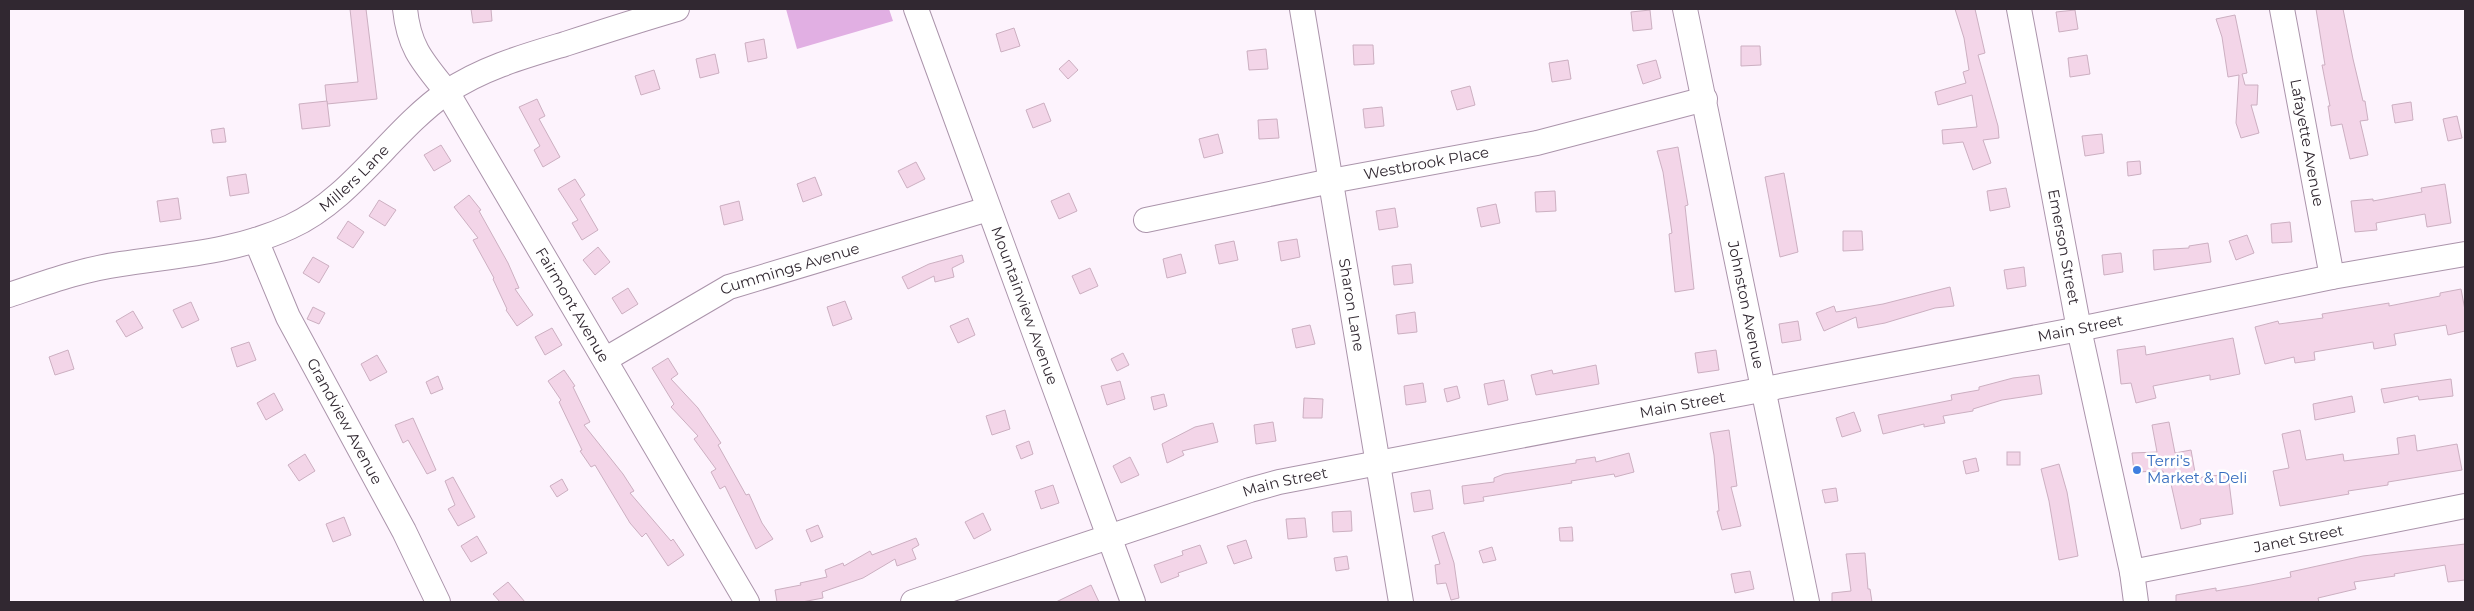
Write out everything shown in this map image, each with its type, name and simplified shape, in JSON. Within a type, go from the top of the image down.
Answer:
[{"type":"street","name":"Fairmont Avenue","points":[[405,9],[408,32],[417,54],[447,92],[748,602]]},
{"type":"street","name":"Millers Lane","points":[[9,295],[59,279],[119,264],[202,254],[256,240],[292,226],[326,204],[370,164],[410,123],[447,92],[475,76],[532,54],[677,9]]},
{"type":"street","name":"Mountainview Avenue","points":[[916,9],[1133,602]]},
{"type":"street","name":"Sharon Lane","points":[[1302,9],[1401,602]]},
{"type":"street","name":"Johnston Avenue","points":[[1685,9],[1705,98],[1807,602]]},
{"type":"street","name":"Emerson Street","points":[[2019,9],[2079,329],[2132,572],[2136,602]]},
{"type":"street","name":"Lafayette Avenue","points":[[2282,9],[2332,277]]},
{"type":"street","name":"Westbrook Place","points":[[1146,220],[1331,181],[1537,143],[1705,98]]},
{"type":"street","name":"Cummings Avenue","points":[[606,359],[729,288],[988,209]]},
{"type":"street","name":"Grandview Avenue","points":[[256,240],[288,317],[404,531],[438,602]]},
{"type":"street","name":"Main Street","points":[[914,602],[1250,490],[2079,329],[2332,277],[2465,254]]},
{"type":"street","name":"Janet Street","points":[[2132,572],[2465,506]]},
{"type":"shaded area","points":[[786,9],[889,9],[893,21],[797,49]]},
{"type":"building","points":[[350,9],[366,9],[377,99],[327,104],[325,85],[358,82]]},
{"type":"building","points":[[471,9],[491,9],[492,21],[473,23]]},
{"type":"building","points":[[1955,9],[1975,9],[1985,53],[1978,55],[1998,126],[1999,138],[1983,140],[1991,163],[1973,170],[1963,142],[1943,144],[1942,130],[1977,127],[1972,95],[1938,105],[1935,92],[1966,83],[1963,72],[1969,70],[1964,38]]},
{"type":"building","points":[[2316,9],[2343,9],[2363,101],[2365,101],[2368,120],[2360,121],[2368,155],[2350,159],[2342,124],[2331,126],[2328,106],[2330,106],[2322,65],[2325,65]]},
{"type":"building","points":[[1650,10],[1652,29],[1633,31],[1631,12]]},
{"type":"building","points":[[2075,10],[2078,29],[2059,32],[2056,12]]},
{"type":"building","points":[[2235,15],[2247,73],[2242,74],[2245,85],[2258,85],[2257,105],[2251,105],[2259,133],[2241,138],[2236,123],[2239,75],[2228,77],[2222,37],[2216,19]]},
{"type":"building","points":[[1014,28],[1020,46],[1001,52],[996,34]]},
{"type":"building","points":[[764,39],[767,58],[748,62],[745,43]]},
{"type":"building","points":[[1353,45],[1373,45],[1374,64],[1354,65]]},
{"type":"building","points":[[1741,46],[1760,46],[1761,65],[1741,66]]},
{"type":"building","points":[[1266,49],[1268,69],[1249,70],[1247,51]]},
{"type":"building","points":[[715,54],[719,73],[700,78],[696,59]]},
{"type":"building","points":[[2087,55],[2090,74],[2070,77],[2068,58]]},
{"type":"building","points":[[1069,60],[1078,70],[1068,79],[1059,69]]},
{"type":"building","points":[[1568,60],[1571,79],[1552,82],[1549,63]]},
{"type":"building","points":[[1656,60],[1661,78],[1643,84],[1637,65]]},
{"type":"building","points":[[654,70],[660,89],[641,95],[635,76]]},
{"type":"building","points":[[1470,86],[1475,105],[1457,110],[1451,91]]},
{"type":"building","points":[[537,99],[545,116],[539,119],[560,157],[543,167],[534,150],[540,146],[519,107]]},
{"type":"building","points":[[327,101],[330,126],[302,129],[299,104]]},
{"type":"building","points":[[2411,102],[2413,120],[2395,123],[2392,105]]},
{"type":"building","points":[[1044,103],[1051,121],[1033,128],[1026,110]]},
{"type":"building","points":[[1382,107],[1384,126],[1365,128],[1363,109]]},
{"type":"building","points":[[2457,116],[2462,138],[2448,141],[2443,119]]},
{"type":"building","points":[[1277,119],[1279,138],[1259,139],[1258,120]]},
{"type":"building","points":[[224,128],[226,142],[213,143],[211,130]]},
{"type":"building","points":[[1218,134],[1223,153],[1204,158],[1199,139]]},
{"type":"building","points":[[2102,134],[2104,153],[2085,156],[2082,136]]},
{"type":"building","points":[[441,145],[451,161],[434,171],[424,155]]},
{"type":"building","points":[[1678,147],[1688,205],[1685,206],[1694,289],[1675,292],[1669,234],[1672,233],[1663,172],[1657,151]]},
{"type":"building","points":[[2140,161],[2141,174],[2128,176],[2127,162]]},
{"type":"building","points":[[916,162],[925,179],[907,188],[898,171]]},
{"type":"building","points":[[1784,173],[1798,252],[1780,257],[1765,177]]},
{"type":"building","points":[[246,174],[249,193],[230,196],[227,177]]},
{"type":"building","points":[[815,177],[822,195],[803,202],[797,184]]},
{"type":"building","points":[[575,179],[585,195],[580,199],[598,230],[582,240],[572,223],[578,220],[558,189]]},
{"type":"building","points":[[2445,184],[2451,223],[2427,227],[2425,214],[2376,223],[2377,230],[2355,232],[2351,201],[2373,199],[2373,201],[2422,192],[2421,188]]},
{"type":"building","points":[[2006,188],[2010,207],[1990,211],[1987,191]]},
{"type":"building","points":[[1555,191],[1556,211],[1536,212],[1535,192]]},
{"type":"building","points":[[1069,193],[1077,211],[1059,219],[1051,201]]},
{"type":"building","points":[[469,195],[481,210],[479,211],[508,263],[519,288],[515,289],[533,315],[517,326],[506,310],[494,278],[473,240],[478,238],[454,207]]},
{"type":"building","points":[[178,198],[181,219],[160,222],[157,201]]},
{"type":"building","points":[[379,200],[396,210],[385,226],[369,216]]},
{"type":"building","points":[[739,201],[743,220],[724,225],[720,206]]},
{"type":"building","points":[[1496,204],[1500,223],[1481,227],[1477,208]]},
{"type":"building","points":[[1395,208],[1398,227],[1379,230],[1376,211]]},
{"type":"building","points":[[348,221],[364,232],[353,248],[337,238]]},
{"type":"building","points":[[2290,222],[2292,242],[2272,243],[2271,224]]},
{"type":"building","points":[[1843,231],[1862,231],[1863,250],[1843,251]]},
{"type":"building","points":[[2247,235],[2254,253],[2236,260],[2229,241]]},
{"type":"building","points":[[1297,239],[1300,257],[1281,261],[1278,242]]},
{"type":"building","points":[[1234,241],[1238,260],[1219,264],[1215,245]]},
{"type":"building","points":[[2208,243],[2211,262],[2154,270],[2153,250],[2189,248],[2189,246]]},
{"type":"building","points":[[598,247],[610,262],[595,275],[583,260]]},
{"type":"building","points":[[2121,253],[2123,272],[2104,275],[2102,255]]},
{"type":"building","points":[[1181,254],[1186,273],[1167,278],[1163,259]]},
{"type":"building","points":[[962,255],[964,262],[952,268],[954,277],[935,282],[934,276],[908,289],[902,277],[929,264]]},
{"type":"building","points":[[313,257],[329,266],[319,283],[303,273]]},
{"type":"building","points":[[1411,264],[1413,283],[1394,285],[1392,266]]},
{"type":"building","points":[[2024,267],[2026,286],[2007,289],[2004,270]]},
{"type":"building","points":[[1090,268],[1098,286],[1080,294],[1072,276]]},
{"type":"building","points":[[1950,287],[1954,306],[1935,308],[1885,323],[1858,328],[1856,317],[1824,331],[1816,313],[1834,306],[1836,312],[1883,304]]},
{"type":"building","points":[[628,288],[638,304],[622,314],[612,298]]},
{"type":"building","points":[[2461,289],[2465,310],[2465,331],[2448,335],[2446,325],[2394,334],[2396,345],[2374,349],[2373,342],[2314,352],[2315,360],[2295,363],[2294,357],[2265,364],[2255,327],[2278,321],[2279,324],[2323,318],[2322,314],[2389,303],[2389,306],[2440,296],[2440,293]]},
{"type":"building","points":[[845,301],[852,319],[833,326],[827,307]]},
{"type":"building","points":[[191,302],[199,320],[182,328],[173,310]]},
{"type":"building","points":[[313,307],[325,313],[319,324],[307,319]]},
{"type":"building","points":[[133,311],[143,328],[126,337],[116,321]]},
{"type":"building","points":[[1415,312],[1417,332],[1398,334],[1396,315]]},
{"type":"building","points":[[968,318],[975,335],[958,343],[950,326]]},
{"type":"building","points":[[1798,321],[1801,340],[1782,343],[1779,324]]},
{"type":"building","points":[[1310,325],[1315,344],[1296,348],[1292,329]]},
{"type":"building","points":[[552,328],[562,345],[545,355],[535,337]]},
{"type":"building","points":[[2233,338],[2240,374],[2210,380],[2210,375],[2153,386],[2156,398],[2136,403],[2131,383],[2121,384],[2117,350],[2145,346],[2146,355]]},
{"type":"building","points":[[249,342],[256,360],[237,367],[231,348]]},
{"type":"building","points":[[68,350],[74,369],[55,375],[49,357]]},
{"type":"building","points":[[1716,350],[1719,370],[1698,373],[1695,353]]},
{"type":"building","points":[[1123,353],[1129,365],[1117,371],[1111,359]]},
{"type":"building","points":[[377,355],[387,372],[370,381],[361,364]]},
{"type":"building","points":[[668,358],[678,374],[671,379],[698,408],[721,443],[718,445],[746,495],[749,494],[762,523],[773,539],[756,549],[725,486],[720,489],[711,472],[716,469],[694,439],[698,436],[671,407],[674,404],[652,368]]},
{"type":"building","points":[[1596,365],[1599,384],[1536,395],[1531,375],[1552,370],[1553,374]]},
{"type":"building","points":[[564,370],[575,386],[573,387],[590,422],[584,425],[623,474],[634,491],[630,493],[671,541],[673,539],[684,555],[668,566],[646,533],[642,537],[630,523],[595,465],[591,467],[580,451],[582,450],[559,402],[561,400],[548,381]]},
{"type":"building","points":[[2039,375],[2042,394],[2002,400],[1973,409],[1973,411],[1943,416],[1945,423],[1924,427],[1924,424],[1883,434],[1878,415],[1952,400],[1951,395],[1979,390],[1979,387],[2013,378]]},
{"type":"building","points":[[438,376],[443,389],[431,394],[426,382]]},
{"type":"building","points":[[2451,379],[2453,396],[2419,400],[2418,396],[2384,403],[2381,389]]},
{"type":"building","points":[[1504,380],[1508,400],[1488,405],[1484,384]]},
{"type":"building","points":[[1120,381],[1125,399],[1107,405],[1101,386]]},
{"type":"building","points":[[1423,383],[1426,402],[1406,405],[1404,386]]},
{"type":"building","points":[[1457,386],[1460,398],[1447,402],[1444,389]]},
{"type":"building","points":[[274,393],[283,410],[266,420],[257,403]]},
{"type":"building","points":[[1164,394],[1167,406],[1154,410],[1151,397]]},
{"type":"building","points":[[2352,396],[2355,412],[2315,420],[2313,404]]},
{"type":"building","points":[[1304,398],[1323,399],[1322,418],[1303,418]]},
{"type":"building","points":[[1005,410],[1010,429],[992,435],[986,416]]},
{"type":"building","points":[[1854,412],[1861,431],[1842,437],[1836,418]]},
{"type":"building","points":[[413,418],[436,470],[427,474],[408,440],[403,443],[395,425]]},
{"type":"building","points":[[1273,422],[1276,441],[1256,444],[1254,425]]},
{"type":"building","points":[[2169,422],[2175,453],[2191,450],[2196,478],[2228,474],[2233,514],[2200,519],[2201,524],[2181,529],[2171,484],[2166,485],[2163,471],[2134,472],[2132,453],[2157,452],[2152,425]]},
{"type":"building","points":[[1213,423],[1218,442],[1182,451],[1184,455],[1167,463],[1162,444],[1195,427]]},
{"type":"building","points":[[1729,430],[1737,486],[1731,487],[1741,526],[1722,530],[1717,511],[1719,511],[1714,455],[1710,433]]},
{"type":"building","points":[[2300,430],[2306,460],[2343,454],[2344,461],[2399,454],[2397,438],[2415,435],[2417,451],[2457,444],[2462,470],[2388,482],[2388,485],[2348,491],[2349,494],[2280,506],[2273,471],[2289,468],[2282,434]]},
{"type":"building","points":[[1029,441],[1033,454],[1021,459],[1016,446]]},
{"type":"building","points":[[2007,452],[2020,452],[2020,465],[2007,465]]},
{"type":"building","points":[[1629,453],[1634,472],[1615,477],[1614,474],[1571,481],[1572,483],[1483,497],[1484,501],[1464,504],[1462,486],[1494,482],[1494,478],[1504,474],[1576,463],[1576,460],[1595,457],[1596,462]]},
{"type":"building","points":[[305,454],[315,471],[299,481],[288,465]]},
{"type":"building","points":[[1130,457],[1139,475],[1121,483],[1113,466]]},
{"type":"building","points":[[1976,458],[1979,471],[1966,474],[1963,461]]},
{"type":"building","points":[[2059,464],[2067,492],[2078,556],[2059,560],[2049,501],[2041,469]]},
{"type":"building","points":[[453,477],[475,517],[458,526],[448,509],[455,505],[445,481]]},
{"type":"building","points":[[562,479],[568,490],[557,497],[550,486]]},
{"type":"building","points":[[1053,485],[1059,503],[1041,509],[1035,491]]},
{"type":"building","points":[[1836,488],[1838,501],[1825,503],[1822,490]]},
{"type":"building","points":[[1430,490],[1433,509],[1414,512],[1411,493]]},
{"type":"building","points":[[1351,511],[1352,531],[1333,532],[1332,512]]},
{"type":"building","points":[[983,513],[991,530],[974,539],[965,522]]},
{"type":"building","points":[[344,517],[351,535],[333,542],[326,524]]},
{"type":"building","points":[[1305,518],[1307,537],[1288,539],[1286,519]]},
{"type":"building","points":[[818,525],[823,537],[811,542],[806,530]]},
{"type":"building","points":[[1572,527],[1573,541],[1560,541],[1559,528]]},
{"type":"building","points":[[1444,532],[1454,563],[1459,598],[1451,600],[1446,583],[1437,584],[1435,565],[1440,564],[1432,536]]},
{"type":"building","points":[[477,536],[487,553],[471,562],[461,546]]},
{"type":"building","points":[[916,538],[919,545],[912,549],[916,559],[897,566],[895,559],[863,578],[822,592],[823,598],[802,602],[777,602],[775,590],[827,577],[825,570],[843,563],[844,566],[870,551],[872,555]]},
{"type":"building","points":[[1246,540],[1252,558],[1234,564],[1227,546]]},
{"type":"building","points":[[2465,544],[2465,580],[2448,582],[2445,565],[2394,574],[2395,576],[2354,582],[2356,589],[2318,598],[2319,602],[2176,602],[2176,595],[2216,588],[2216,591],[2291,577],[2290,572],[2363,556]]},
{"type":"building","points":[[1200,545],[1207,563],[1178,573],[1179,576],[1161,583],[1154,565],[1183,555],[1182,551]]},
{"type":"building","points":[[1492,547],[1496,560],[1483,563],[1479,551]]},
{"type":"building","points":[[1865,553],[1868,589],[1870,589],[1872,602],[1832,602],[1832,593],[1851,591],[1846,554]]},
{"type":"building","points":[[1347,556],[1349,569],[1336,571],[1334,558]]},
{"type":"building","points":[[1750,571],[1754,589],[1735,593],[1731,574]]},
{"type":"building","points":[[508,582],[525,602],[500,602],[493,594]]},
{"type":"building","points":[[1091,585],[1099,602],[1056,602]]},
{"type":"place","name":"Terri's Market & Deli","points":[[2137,470]]}]
